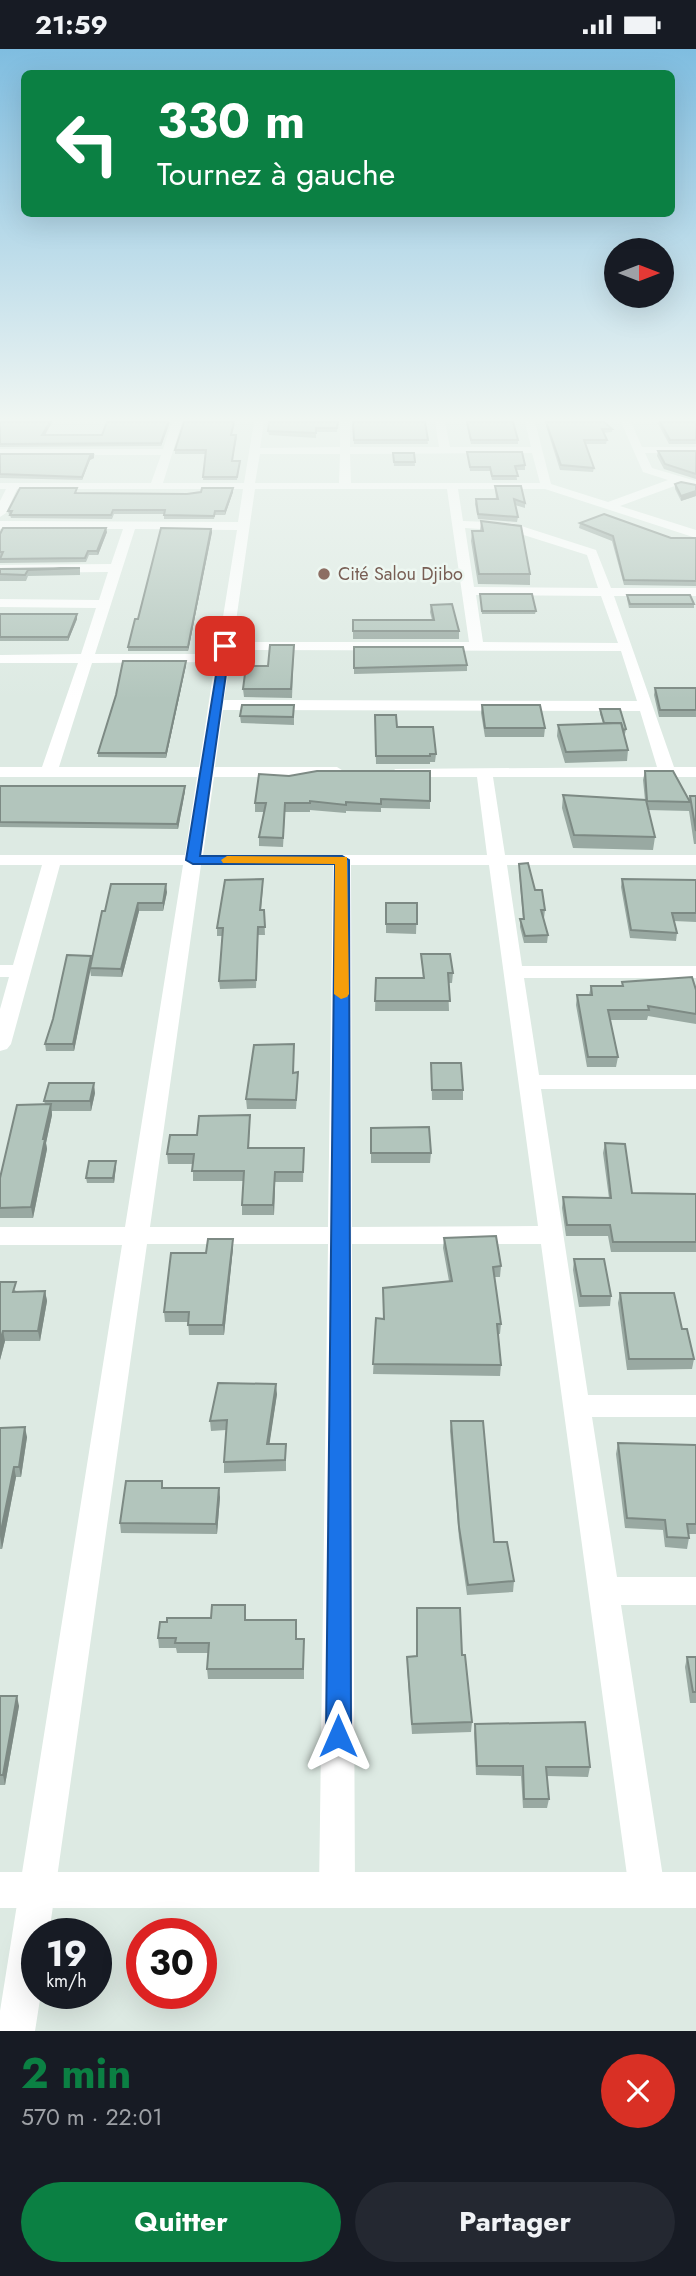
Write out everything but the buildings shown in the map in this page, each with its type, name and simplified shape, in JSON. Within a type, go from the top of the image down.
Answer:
[{"type":"street","points":[[16,2031],[245,514]]},
{"type":"street","points":[[456,514],[477,647]]},
{"type":"street","points":[[635,514],[696,534]]},
{"type":"street","points":[[457,524],[512,527],[588,551],[594,556],[627,647],[667,772]]},
{"type":"street","points":[[0,525],[243,526]]},
{"type":"street","points":[[49,772],[130,526]]},
{"type":"street","points":[[0,569],[116,568]]},
{"type":"street","points":[[470,591],[696,592]]},
{"type":"street","points":[[0,603],[104,604]]},
{"type":"street","points":[[0,659],[86,659],[224,652],[477,647],[627,647]]},
{"type":"street","points":[[216,705],[646,706]]},
{"type":"street","points":[[0,772],[359,772]]},
{"type":"street","points":[[386,772],[696,772]]},
{"type":"street","points":[[484,772],[647,1890]]},
{"type":"street","points":[[0,860],[696,860]]},
{"type":"street","points":[[0,1044],[53,860]]},
{"type":"street","points":[[337,1890],[342,860]]},
{"type":"street","points":[[0,971],[21,971]]},
{"type":"street","points":[[513,972],[696,972]]},
{"type":"street","points":[[529,1082],[696,1082]]},
{"type":"street","points":[[0,1236],[551,1235]]},
{"type":"street","points":[[576,1406],[696,1406]]},
{"type":"street","points":[[603,1591],[696,1591]]},
{"type":"street","points":[[0,1890],[696,1890]]},
{"type":"slow traffic","points":[[227,860],[342,860],[341,994]]},
{"type":"place","name":"Cité Salou Djibo","points":[[324,574]]},
{"type":"route","points":[[225,646],[193,860],[342,860],[338,1736]]}]
